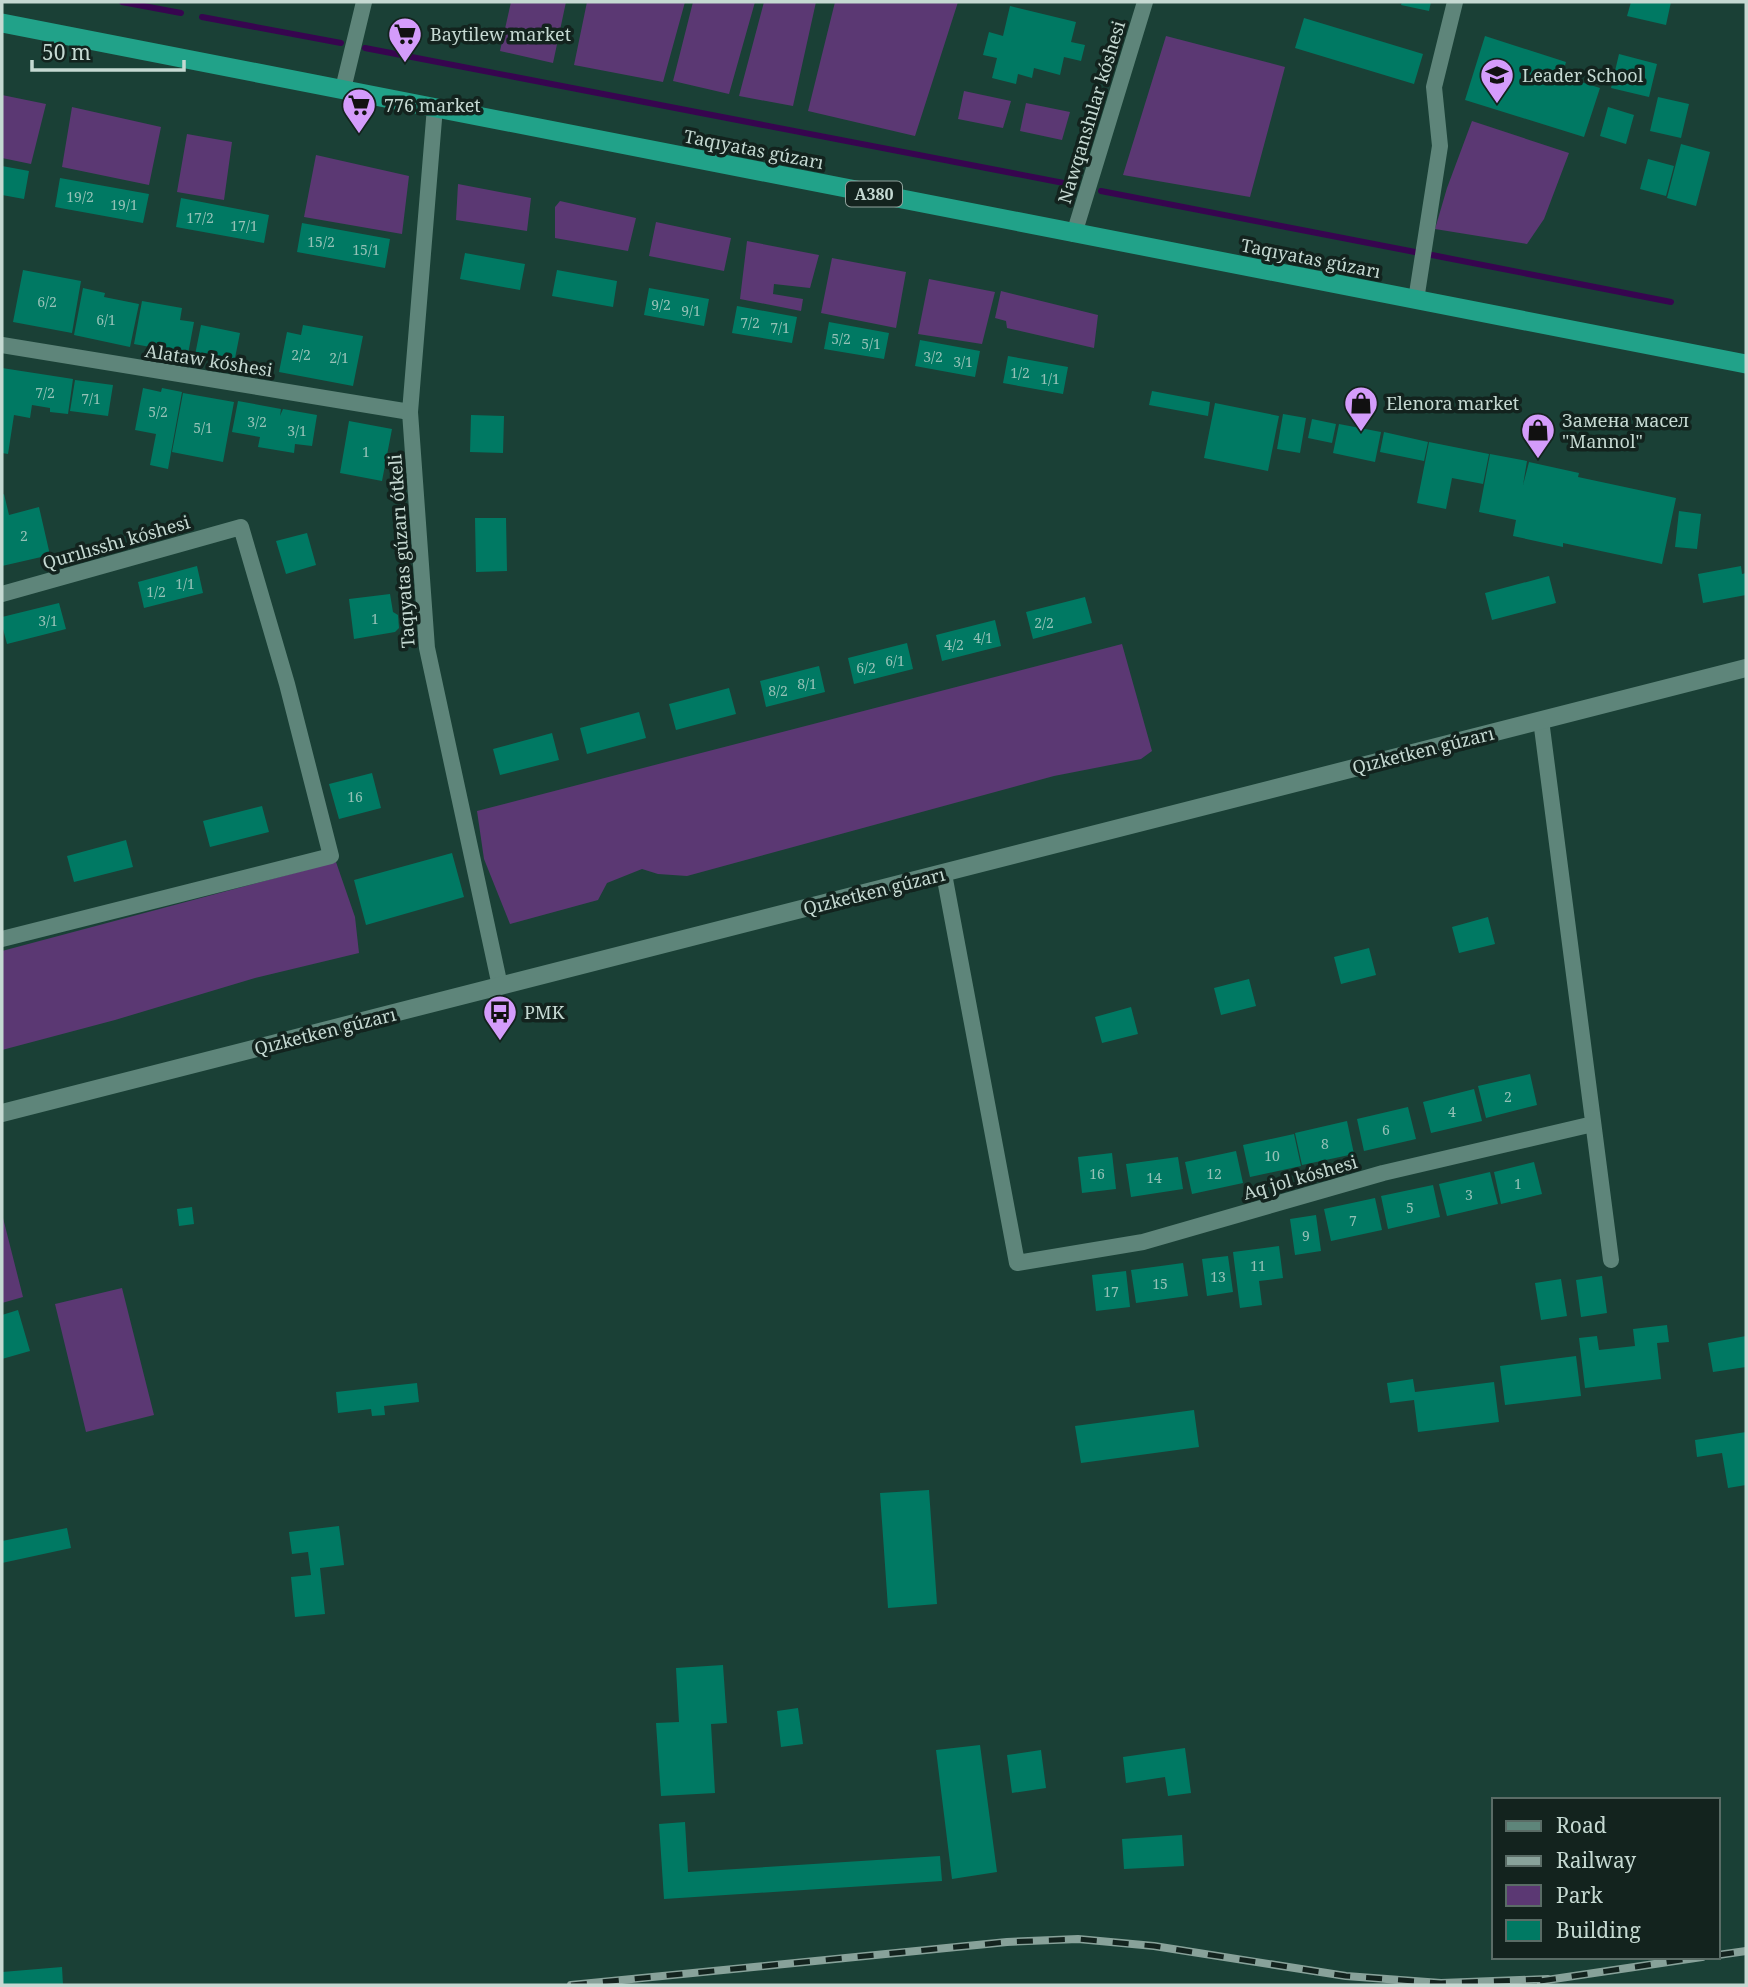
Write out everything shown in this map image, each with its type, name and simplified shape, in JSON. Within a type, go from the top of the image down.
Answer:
[{"type":"highway","name":"Taqıyatas gúzarı","points":[[2,23],[1746,364]]},
{"type":"street","points":[[343,89],[364,2]]},
{"type":"street","name":"Nawqanshılar kóshesi","points":[[1074,234],[1145,2]]},
{"type":"street","points":[[1416,300],[1440,146],[1434,87],[1455,2]]},
{"type":"street","name":"Taqıyatas gúzarı ótkeli","points":[[435,107],[410,412],[427,648],[500,986]]},
{"type":"street","name":"Alataw kóshesi","points":[[2,345],[410,412]]},
{"type":"street","name":"Qurılısshı kóshesi","points":[[2,594],[240,527],[287,684],[331,856],[2,939]]},
{"type":"street","name":"Qızketken gúzarı","points":[[2,1113],[1746,668]]},
{"type":"street","points":[[1541,720],[1611,1260]]},
{"type":"street","name":"Aq jol kóshesi","points":[[944,874],[1017,1263],[1143,1242],[1383,1173],[1593,1124]]},
{"type":"green space","points":[[511,2],[566,2],[553,63],[500,51]]},
{"type":"green space","points":[[587,2],[685,2],[663,82],[574,65]]},
{"type":"green space","points":[[693,2],[755,2],[729,94],[673,81]]},
{"type":"green space","points":[[764,2],[816,2],[793,106],[739,96]]},
{"type":"green space","points":[[835,2],[958,2],[915,136],[808,111]]},
{"type":"green space","points":[[1166,36],[1285,67],[1250,197],[1123,175]]},
{"type":"green space","points":[[964,91],[1011,101],[1003,128],[958,119]]},
{"type":"green space","points":[[2,95],[46,104],[31,164],[2,158]]},
{"type":"green space","points":[[1026,103],[1070,112],[1062,140],[1020,131]]},
{"type":"green space","points":[[72,107],[161,127],[149,185],[62,167]]},
{"type":"green space","points":[[1472,121],[1569,153],[1544,219],[1527,244],[1435,229]]},
{"type":"green space","points":[[187,134],[232,142],[224,200],[177,192]]},
{"type":"green space","points":[[316,155],[409,176],[402,234],[304,217]]},
{"type":"green space","points":[[458,184],[531,198],[527,231],[456,220]]},
{"type":"green space","points":[[560,201],[636,218],[628,251],[555,238],[555,207]]},
{"type":"green space","points":[[656,222],[731,238],[724,271],[649,256]]},
{"type":"green space","points":[[747,241],[819,255],[810,288],[774,284],[773,294],[803,299],[801,311],[740,299]]},
{"type":"green space","points":[[832,258],[906,272],[896,328],[821,313]]},
{"type":"green space","points":[[929,279],[995,292],[982,344],[918,334]]},
{"type":"green space","points":[[1001,291],[1098,315],[1094,348],[1007,328],[1006,321],[995,318]]},
{"type":"green space","points":[[1122,644],[1152,751],[1141,759],[1054,776],[687,876],[658,874],[642,869],[607,883],[598,900],[510,924],[484,859],[477,811]]},
{"type":"green space","points":[[336,862],[355,917],[359,953],[255,978],[2,1050],[2,951]]},
{"type":"green space","points":[[2,1214],[23,1297],[2,1303]]},
{"type":"green space","points":[[122,1288],[154,1415],[86,1432],[55,1304]]},
{"type":"building","points":[[1402,2],[1431,2],[1429,11],[1401,5]]},
{"type":"building","points":[[1631,2],[1671,2],[1666,25],[1627,16]]},
{"type":"building","points":[[1010,6],[1076,22],[1071,42],[1085,45],[1081,61],[1064,57],[1060,75],[1034,68],[1032,78],[1018,74],[1016,84],[992,78],[997,58],[983,55],[989,32],[1003,36]]},
{"type":"building","points":[[1304,18],[1423,54],[1414,84],[1295,48]]},
{"type":"building","points":[[1485,36],[1566,62],[1562,76],[1600,88],[1584,137],[1465,100]]},
{"type":"building","points":[[1619,54],[1657,64],[1649,97],[1611,88]]},
{"type":"building","points":[[1658,97],[1689,104],[1681,138],[1650,131]]},
{"type":"building","points":[[1608,107],[1634,115],[1626,144],[1600,136]]},
{"type":"building","points":[[1681,144],[1710,152],[1696,206],[1667,198]]},
{"type":"building","points":[[1648,159],[1674,166],[1666,196],[1640,189]]},
{"type":"building","points":[[2,166],[29,171],[24,199],[2,195]]},
{"type":"building","points":[[60,178],[149,194],[143,223],[55,207]]},
{"type":"building","points":[[181,198],[269,215],[264,243],[176,227]]},
{"type":"building","points":[[302,223],[390,239],[385,268],[297,252]]},
{"type":"building","points":[[465,253],[525,264],[520,290],[460,279]]},
{"type":"building","points":[[23,270],[81,281],[72,333],[13,322]]},
{"type":"building","points":[[557,270],[617,281],[613,307],[552,296]]},
{"type":"building","points":[[83,288],[105,293],[104,297],[139,304],[130,347],[74,335]]},
{"type":"building","points":[[649,288],[709,299],[704,326],[644,315]]},
{"type":"building","points":[[142,301],[182,308],[180,320],[194,322],[188,354],[134,344]]},
{"type":"building","points":[[737,306],[797,317],[792,343],[732,333]]},
{"type":"building","points":[[829,322],[889,333],[884,359],[824,349]]},
{"type":"building","points":[[201,325],[240,333],[234,363],[195,355]]},
{"type":"building","points":[[303,325],[363,336],[353,386],[279,372],[287,332],[301,335]]},
{"type":"building","points":[[920,340],[980,351],[975,377],[915,366]]},
{"type":"building","points":[[1008,356],[1068,367],[1063,394],[1003,383]]},
{"type":"building","points":[[2,368],[73,379],[68,414],[50,412],[50,408],[32,405],[30,418],[14,415],[8,454],[2,453]]},
{"type":"building","points":[[75,380],[113,385],[108,416],[70,411]]},
{"type":"building","points":[[143,388],[161,392],[162,388],[182,392],[168,469],[150,465],[156,434],[135,430]]},
{"type":"building","points":[[1152,391],[1210,402],[1208,416],[1149,405]]},
{"type":"building","points":[[183,393],[234,402],[223,462],[172,452]]},
{"type":"building","points":[[238,401],[281,409],[280,416],[283,409],[317,415],[312,446],[295,444],[294,453],[258,447],[260,437],[232,432]]},
{"type":"building","points":[[1215,403],[1279,416],[1268,471],[1204,458]]},
{"type":"building","points":[[1283,414],[1306,418],[1300,453],[1277,449]]},
{"type":"building","points":[[471,415],[504,416],[503,453],[470,452]]},
{"type":"building","points":[[1312,419],[1336,424],[1332,443],[1308,438]]},
{"type":"building","points":[[349,421],[392,429],[382,481],[340,473]]},
{"type":"building","points":[[1339,424],[1381,432],[1375,462],[1333,453]]},
{"type":"building","points":[[1384,432],[1428,442],[1424,461],[1380,452]]},
{"type":"building","points":[[1429,442],[1489,454],[1483,484],[1452,478],[1446,509],[1417,503]]},
{"type":"building","points":[[1490,454],[1527,461],[1523,485],[1529,462],[1579,473],[1578,477],[1676,498],[1662,564],[1563,543],[1563,547],[1513,536],[1516,520],[1479,512]]},
{"type":"building","points":[[4,494],[9,515],[39,507],[50,555],[2,566]]},
{"type":"building","points":[[1679,511],[1701,514],[1697,549],[1675,547]]},
{"type":"building","points":[[475,518],[506,518],[507,571],[476,572]]},
{"type":"building","points":[[307,533],[316,565],[286,574],[276,541]]},
{"type":"building","points":[[197,566],[203,593],[144,608],[138,582]]},
{"type":"building","points":[[1741,566],[1742,574],[1746,573],[1746,595],[1703,603],[1698,574]]},
{"type":"building","points":[[1549,576],[1556,603],[1492,620],[1485,593]]},
{"type":"building","points":[[390,594],[393,612],[398,615],[399,628],[395,632],[354,639],[349,599]]},
{"type":"building","points":[[1085,597],[1092,623],[1033,639],[1026,612]]},
{"type":"building","points":[[59,603],[66,629],[7,644],[2,617]]},
{"type":"building","points":[[995,620],[1001,646],[942,661],[936,635]]},
{"type":"building","points":[[907,643],[913,669],[854,684],[848,658]]},
{"type":"building","points":[[819,666],[825,692],[766,707],[760,681]]},
{"type":"building","points":[[729,688],[736,714],[676,730],[669,704]]},
{"type":"building","points":[[639,712],[646,738],[587,754],[580,728]]},
{"type":"building","points":[[552,733],[559,760],[500,775],[493,749]]},
{"type":"building","points":[[372,773],[381,808],[339,819],[329,784]]},
{"type":"building","points":[[262,806],[269,832],[210,847],[203,821]]},
{"type":"building","points":[[126,840],[133,867],[74,882],[67,856]]},
{"type":"building","points":[[452,853],[464,897],[366,925],[354,880]]},
{"type":"building","points":[[1488,917],[1495,944],[1459,953],[1452,927]]},
{"type":"building","points":[[1369,948],[1376,975],[1341,984],[1334,957]]},
{"type":"building","points":[[1249,979],[1256,1006],[1221,1015],[1214,988]]},
{"type":"building","points":[[1131,1007],[1138,1034],[1102,1043],[1095,1017]]},
{"type":"building","points":[[1530,1074],[1537,1105],[1486,1118],[1478,1086]]},
{"type":"building","points":[[1474,1089],[1482,1121],[1431,1133],[1423,1102]]},
{"type":"building","points":[[1408,1107],[1416,1139],[1364,1151],[1357,1119]]},
{"type":"building","points":[[1347,1121],[1354,1154],[1302,1165],[1295,1133]]},
{"type":"building","points":[[1294,1134],[1301,1166],[1250,1177],[1243,1145]]},
{"type":"building","points":[[1236,1151],[1243,1183],[1192,1194],[1185,1162]]},
{"type":"building","points":[[1112,1153],[1116,1189],[1082,1193],[1078,1157]]},
{"type":"building","points":[[1178,1157],[1183,1189],[1131,1197],[1126,1164]]},
{"type":"building","points":[[1534,1162],[1542,1194],[1501,1204],[1494,1172]]},
{"type":"building","points":[[1490,1172],[1498,1204],[1447,1216],[1439,1184]]},
{"type":"building","points":[[1433,1185],[1440,1217],[1388,1229],[1381,1196]]},
{"type":"building","points":[[1375,1198],[1382,1230],[1331,1241],[1324,1209]]},
{"type":"building","points":[[192,1207],[194,1224],[179,1226],[177,1209]]},
{"type":"building","points":[[1316,1215],[1321,1251],[1295,1255],[1290,1219]]},
{"type":"building","points":[[1279,1246],[1283,1278],[1259,1281],[1262,1305],[1240,1308],[1233,1252]]},
{"type":"building","points":[[1228,1256],[1233,1292],[1207,1296],[1202,1259]]},
{"type":"building","points":[[1183,1263],[1188,1296],[1136,1303],[1131,1270]]},
{"type":"building","points":[[1126,1271],[1130,1307],[1096,1311],[1092,1275]]},
{"type":"building","points":[[1602,1276],[1607,1313],[1581,1317],[1576,1280]]},
{"type":"building","points":[[1561,1279],[1567,1316],[1541,1320],[1535,1283]]},
{"type":"building","points":[[18,1310],[30,1351],[2,1359],[2,1315]]},
{"type":"building","points":[[1667,1325],[1669,1342],[1657,1343],[1661,1379],[1585,1388],[1579,1338],[1597,1336],[1599,1350],[1635,1346],[1633,1329]]},
{"type":"building","points":[[1746,1336],[1746,1367],[1713,1372],[1708,1343]]},
{"type":"building","points":[[1576,1356],[1581,1396],[1505,1405],[1500,1366]]},
{"type":"building","points":[[1413,1379],[1415,1392],[1494,1382],[1499,1422],[1418,1432],[1414,1400],[1390,1403],[1387,1383]]},
{"type":"building","points":[[417,1383],[419,1402],[384,1406],[385,1415],[372,1416],[371,1409],[338,1413],[336,1392]]},
{"type":"building","points":[[1194,1410],[1199,1447],[1081,1463],[1075,1426]]},
{"type":"building","points":[[1746,1432],[1746,1485],[1728,1488],[1722,1453],[1697,1457],[1695,1440]]},
{"type":"building","points":[[929,1490],[937,1604],[888,1608],[880,1493]]},
{"type":"building","points":[[339,1526],[344,1565],[320,1568],[325,1614],[295,1617],[291,1577],[311,1575],[308,1552],[292,1554],[289,1532]]},
{"type":"building","points":[[67,1528],[71,1548],[2,1563],[2,1541]]},
{"type":"building","points":[[723,1665],[727,1723],[711,1724],[715,1793],[661,1796],[656,1723],[679,1722],[676,1668]]},
{"type":"building","points":[[798,1708],[803,1744],[781,1747],[777,1711]]},
{"type":"building","points":[[980,1745],[997,1872],[952,1879],[936,1750]]},
{"type":"building","points":[[1185,1748],[1191,1793],[1168,1796],[1165,1777],[1126,1783],[1123,1757]]},
{"type":"building","points":[[1041,1750],[1046,1788],[1012,1793],[1007,1755]]},
{"type":"building","points":[[685,1822],[688,1872],[940,1856],[942,1881],[664,1899],[659,1824]]},
{"type":"building","points":[[1182,1835],[1184,1866],[1124,1869],[1122,1839]]},
{"type":"building","points":[[62,1967],[63,1985],[2,1985],[2,1972]]},
{"type":"waterway","points":[[122,2],[181,13]]},
{"type":"waterway","points":[[202,17],[341,43]]},
{"type":"waterway","points":[[365,48],[1074,185]]},
{"type":"waterway","points":[[1101,191],[1415,252]]},
{"type":"waterway","points":[[1432,255],[1671,302]]},
{"type":"railway","points":[[571,1985],[1007,1942],[1078,1939],[1154,1946],[1346,1976],[1441,1983],[1548,1979]]},
{"type":"railway","points":[[1720,1955],[1746,1951]]},
{"type":"railway","points":[[1540,1981],[1688,1959]]},
{"type":"place","name":"Baytilew market","points":[[405,64]]},
{"type":"place","name":"Leader School","points":[[1497,105]]},
{"type":"place","name":"776 market","points":[[359,135]]},
{"type":"place","name":"Elenora market","points":[[1361,433]]},
{"type":"place","name":"Замена масел \"Mannol\"","points":[[1538,460]]},
{"type":"place","name":"PMK","points":[[500,1042]]}]
